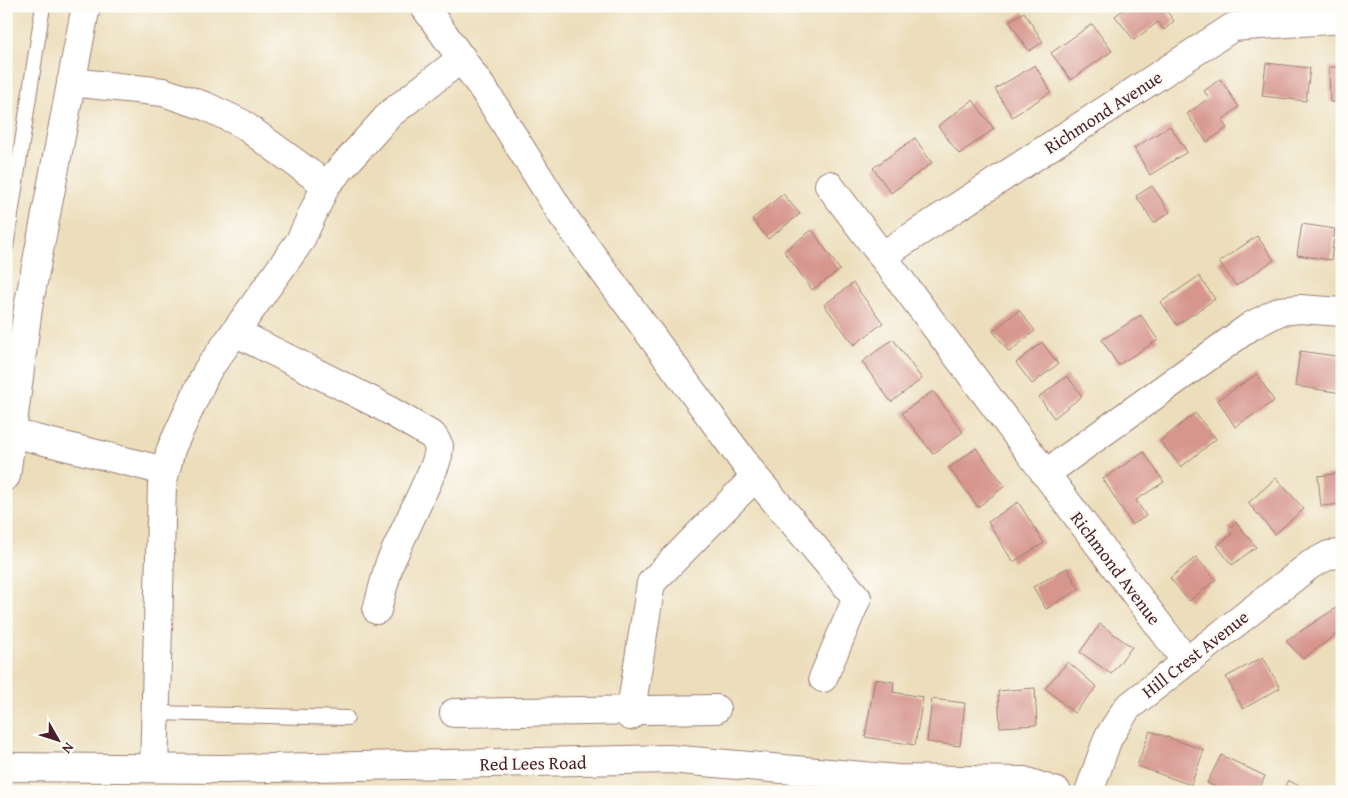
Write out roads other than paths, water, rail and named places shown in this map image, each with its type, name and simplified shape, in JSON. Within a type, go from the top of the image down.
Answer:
[{"type":"street","points":[[6,476],[28,308],[86,6]]},
{"type":"street","points":[[424,6],[493,104],[563,216],[755,477],[857,598],[823,678]]},
{"type":"street","name":"Richmond Avenue","points":[[882,256],[1233,27],[1342,19]]},
{"type":"street","points":[[154,768],[162,485],[171,449],[207,372],[300,241],[326,185],[390,114],[462,58]]},
{"type":"street","points":[[71,82],[163,92],[205,106],[241,123],[326,185]]},
{"type":"street","name":"Richmond Avenue","points":[[829,185],[1186,661]]},
{"type":"street","points":[[1045,474],[1252,326],[1280,311],[1300,309],[1342,312]]},
{"type":"street","points":[[235,332],[378,404],[434,436],[439,446],[435,465],[389,565],[377,610]]},
{"type":"street","points":[[12,433],[165,471]]},
{"type":"street","points":[[631,713],[651,583],[755,477]]},
{"type":"street","name":"Hill Crest Avenue","points":[[1089,792],[1108,738],[1127,708],[1310,564],[1328,555],[1342,554]]},
{"type":"street","points":[[454,712],[631,713],[716,709]]},
{"type":"street","name":"Red Lees Road","points":[[6,767],[233,769],[668,759],[897,785],[1024,781],[1057,792]]},
{"type":"lane","points":[[6,247],[43,6]]},
{"type":"lane","points":[[156,713],[347,718]]}]
